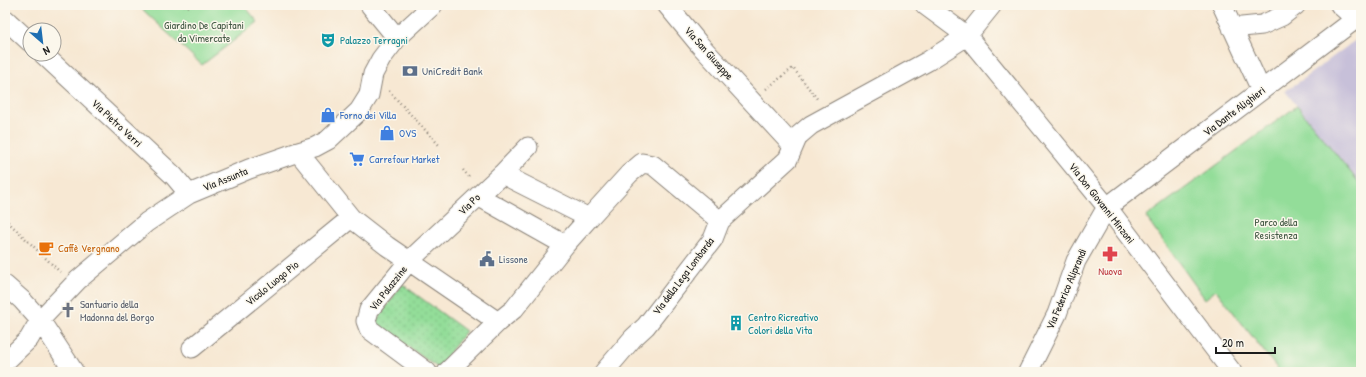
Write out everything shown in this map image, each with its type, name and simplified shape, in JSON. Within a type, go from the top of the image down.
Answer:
[{"type":"street","points":[[370,5],[397,38]]},
{"type":"street","name":"Via Assunta","points":[[5,362],[29,339],[40,320],[78,280],[147,222],[189,194],[248,169],[314,147],[328,140],[359,111],[369,94],[373,74],[381,59],[397,38],[433,5]]},
{"type":"street","name":"Via San Giuseppe","points":[[667,5],[699,44],[793,146]]},
{"type":"street","name":"Via Don Giovanni Minzoni","points":[[925,5],[967,36],[1107,207],[1232,372]]},
{"type":"street","name":"Via della Lega Lombarda","points":[[604,372],[633,338],[646,326],[713,239],[720,221],[788,159],[798,136],[810,125],[928,61],[967,36],[992,5]]},
{"type":"street","points":[[1222,5],[1261,90]]},
{"type":"street","points":[[1232,28],[1262,25],[1282,16],[1296,5]]},
{"type":"street","points":[[1340,5],[1358,17]]},
{"type":"street","name":"Via Dante Alighieri","points":[[1107,207],[1358,17]]},
{"type":"street","points":[[5,19],[22,35]]},
{"type":"street","name":"Via Pietro Verri","points":[[51,62],[174,176],[189,194]]},
{"type":"street","name":"Via Po","points":[[409,260],[502,174],[528,147]]},
{"type":"street","name":"Via Palazzine","points":[[298,152],[351,218],[387,246],[409,260],[369,310],[366,321],[369,328],[427,372]]},
{"type":"street","points":[[447,372],[498,322],[514,309],[565,245],[629,174],[642,163],[652,165],[720,221]]},
{"type":"street","points":[[502,174],[589,218]]},
{"type":"street","points":[[478,196],[565,245]]},
{"type":"street","name":"Via Federico Aliprandi","points":[[1028,372],[1056,314],[1076,261],[1107,207]]},
{"type":"street","name":"Vicolo Luogo Pio","points":[[192,348],[351,218]]},
{"type":"street","points":[[409,260],[498,322]]},
{"type":"street","points":[[5,285],[22,300],[40,320],[74,372]]},
{"type":"path","points":[[186,6],[195,5]]},
{"type":"path","points":[[751,100],[793,68],[832,114]]},
{"type":"path","points":[[373,74],[439,145]]},
{"type":"path","points":[[5,219],[62,274]]},
{"type":"shaded area","points":[[1361,36],[1361,185],[1285,91]]},
{"type":"green space","name":"Giardino De Capitani da Vimercate","points":[[144,5],[251,5],[247,9],[258,22],[202,65],[141,8]]},
{"type":"green space","name":"Parco della Resistenza","points":[[1297,106],[1361,185],[1361,372],[1280,372],[1216,290],[1205,299],[1146,217]]},
{"type":"green space","points":[[402,284],[466,331],[438,368],[375,323]]},
{"type":"place","name":"Palazzo Terragni","points":[[328,40]]},
{"type":"place","name":"UniCredit Bank","points":[[410,71]]},
{"type":"place","name":"Forno dei Villa","points":[[328,115]]},
{"type":"place","name":"OVS","points":[[387,133]]},
{"type":"place","name":"Carrefour Market","points":[[357,159]]},
{"type":"place","name":"Caffè Vergnano","points":[[46,248]]},
{"type":"place","name":"Nuova","points":[[1110,254]]},
{"type":"place","name":"Lissone","points":[[487,259]]},
{"type":"place","name":"Santuario della Madonna del Borgo","points":[[68,310]]},
{"type":"place","name":"Centro Ricreativo Colori della Vita","points":[[736,323]]}]
